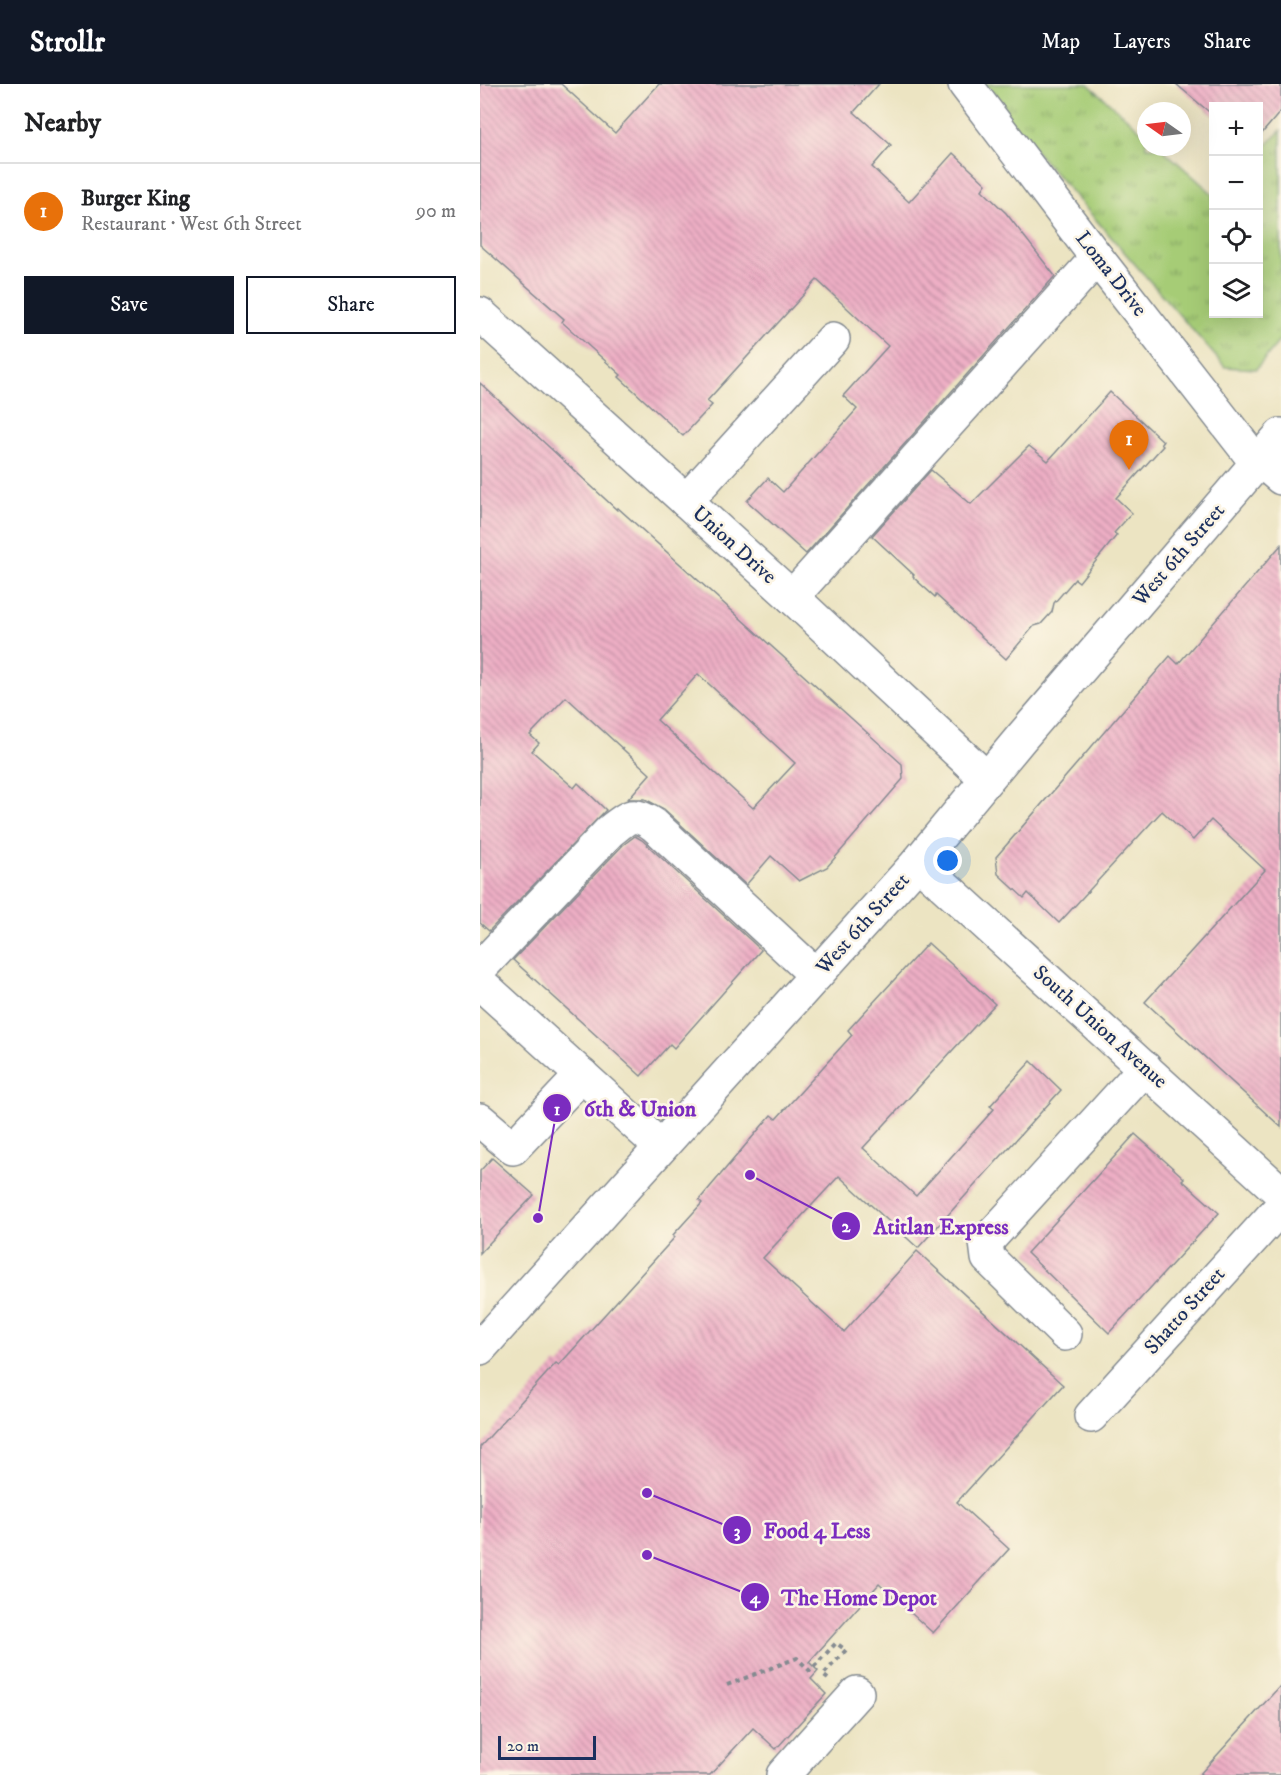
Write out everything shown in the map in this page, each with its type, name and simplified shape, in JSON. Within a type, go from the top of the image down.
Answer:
[{"type":"street","name":"Loma Drive","points":[[965,84],[1097,258],[1266,467]]},
{"type":"street","points":[[792,597],[1097,258]]},
{"type":"street","name":"Union Drive","points":[[480,314],[792,597],[986,778]]},
{"type":"street","points":[[686,501],[833,339]]},
{"type":"street","name":"West 6th Street","points":[[480,1348],[918,862],[986,778],[1266,467],[1281,435]]},
{"type":"street","points":[[480,968],[610,831],[630,816],[642,816],[816,975]]},
{"type":"street","name":"South Union Avenue","points":[[918,862],[1281,1193]]},
{"type":"street","points":[[480,982],[661,1147]]},
{"type":"street","points":[[1065,1334],[988,1258],[987,1242],[1145,1068]]},
{"type":"street","points":[[480,1120],[513,1148],[545,1117],[582,1075]]},
{"type":"street","name":"Shatto Street","points":[[1090,1416],[1281,1207]]},
{"type":"street","points":[[783,1775],[857,1693]]},
{"type":"path","points":[[727,1685],[797,1658],[810,1671],[836,1642],[846,1650],[823,1675]]},
{"type":"green space","points":[[977,84],[1088,84],[1137,127],[1137,156],[1170,156],[1209,190],[1209,318],[1263,318],[1263,149],[1281,130],[1281,339],[1256,369],[1225,367]]},
{"type":"building","points":[[480,84],[561,84],[615,133],[659,84],[879,84],[854,112],[891,145],[872,167],[909,202],[953,153],[986,184],[982,190],[1006,213],[1055,276],[806,554],[747,501],[768,478],[783,492],[857,409],[843,396],[888,346],[817,280],[707,401],[712,405],[683,436],[619,377],[621,375],[562,322],[564,319],[480,245]]},
{"type":"building","points":[[1176,84],[1281,84],[1281,111],[1263,132],[1263,102],[1209,102],[1209,112]]},
{"type":"building","points":[[480,383],[617,510],[618,508],[902,764],[903,779],[827,867],[799,881],[771,856],[746,885],[664,809],[645,799],[628,799],[650,774],[566,697],[530,735],[539,743],[532,751],[574,788],[578,783],[606,810],[489,931],[480,923]],"holes":[[[698,674],[795,763],[753,808],[657,720]]]},
{"type":"building","points":[[1110,392],[1163,441],[1161,444],[1163,446],[1116,498],[1132,513],[1114,533],[1117,535],[1079,582],[1075,579],[1054,603],[1052,612],[1041,624],[1034,626],[1006,659],[913,577],[914,575],[872,536],[931,470],[971,504],[1029,446],[1048,461]]},
{"type":"building","points":[[1281,545],[1281,1127],[1145,1002],[1265,870],[1211,820],[1193,840],[1162,811],[1059,923],[1028,893],[1024,898],[998,874],[996,857],[1170,656],[1178,664]]},
{"type":"building","points":[[635,836],[761,950],[674,1048],[670,1044],[641,1076],[513,960],[623,845]]},
{"type":"building","points":[[928,943],[995,1004],[863,1148],[916,1196],[994,1109],[990,1106],[1031,1061],[1061,1090],[918,1248],[839,1176],[763,1258],[844,1332],[917,1251],[1063,1385],[957,1502],[1009,1549],[933,1633],[879,1584],[809,1662],[818,1671],[811,1679],[826,1694],[776,1749],[753,1728],[710,1775],[480,1775],[480,1447],[556,1363],[559,1365],[675,1237],[673,1235],[702,1203],[699,1200],[771,1115],[776,1119],[852,1035],[848,1030]]},
{"type":"building","points":[[1135,1134],[1219,1213],[1109,1333],[1027,1253]]},
{"type":"building","points":[[492,1158],[534,1195],[480,1253],[480,1171]]},
{"type":"building","points":[[1281,1685],[1281,1775],[1199,1775]]},
{"type":"place","name":"Burger King","points":[[1129,470]]},
{"type":"place","name":"Atitlan Express","points":[[750,1175]]},
{"type":"place","name":"6th & Union","points":[[538,1218]]},
{"type":"place","name":"Food 4 Less","points":[[647,1493]]},
{"type":"place","name":"The Home Depot","points":[[647,1555]]}]
